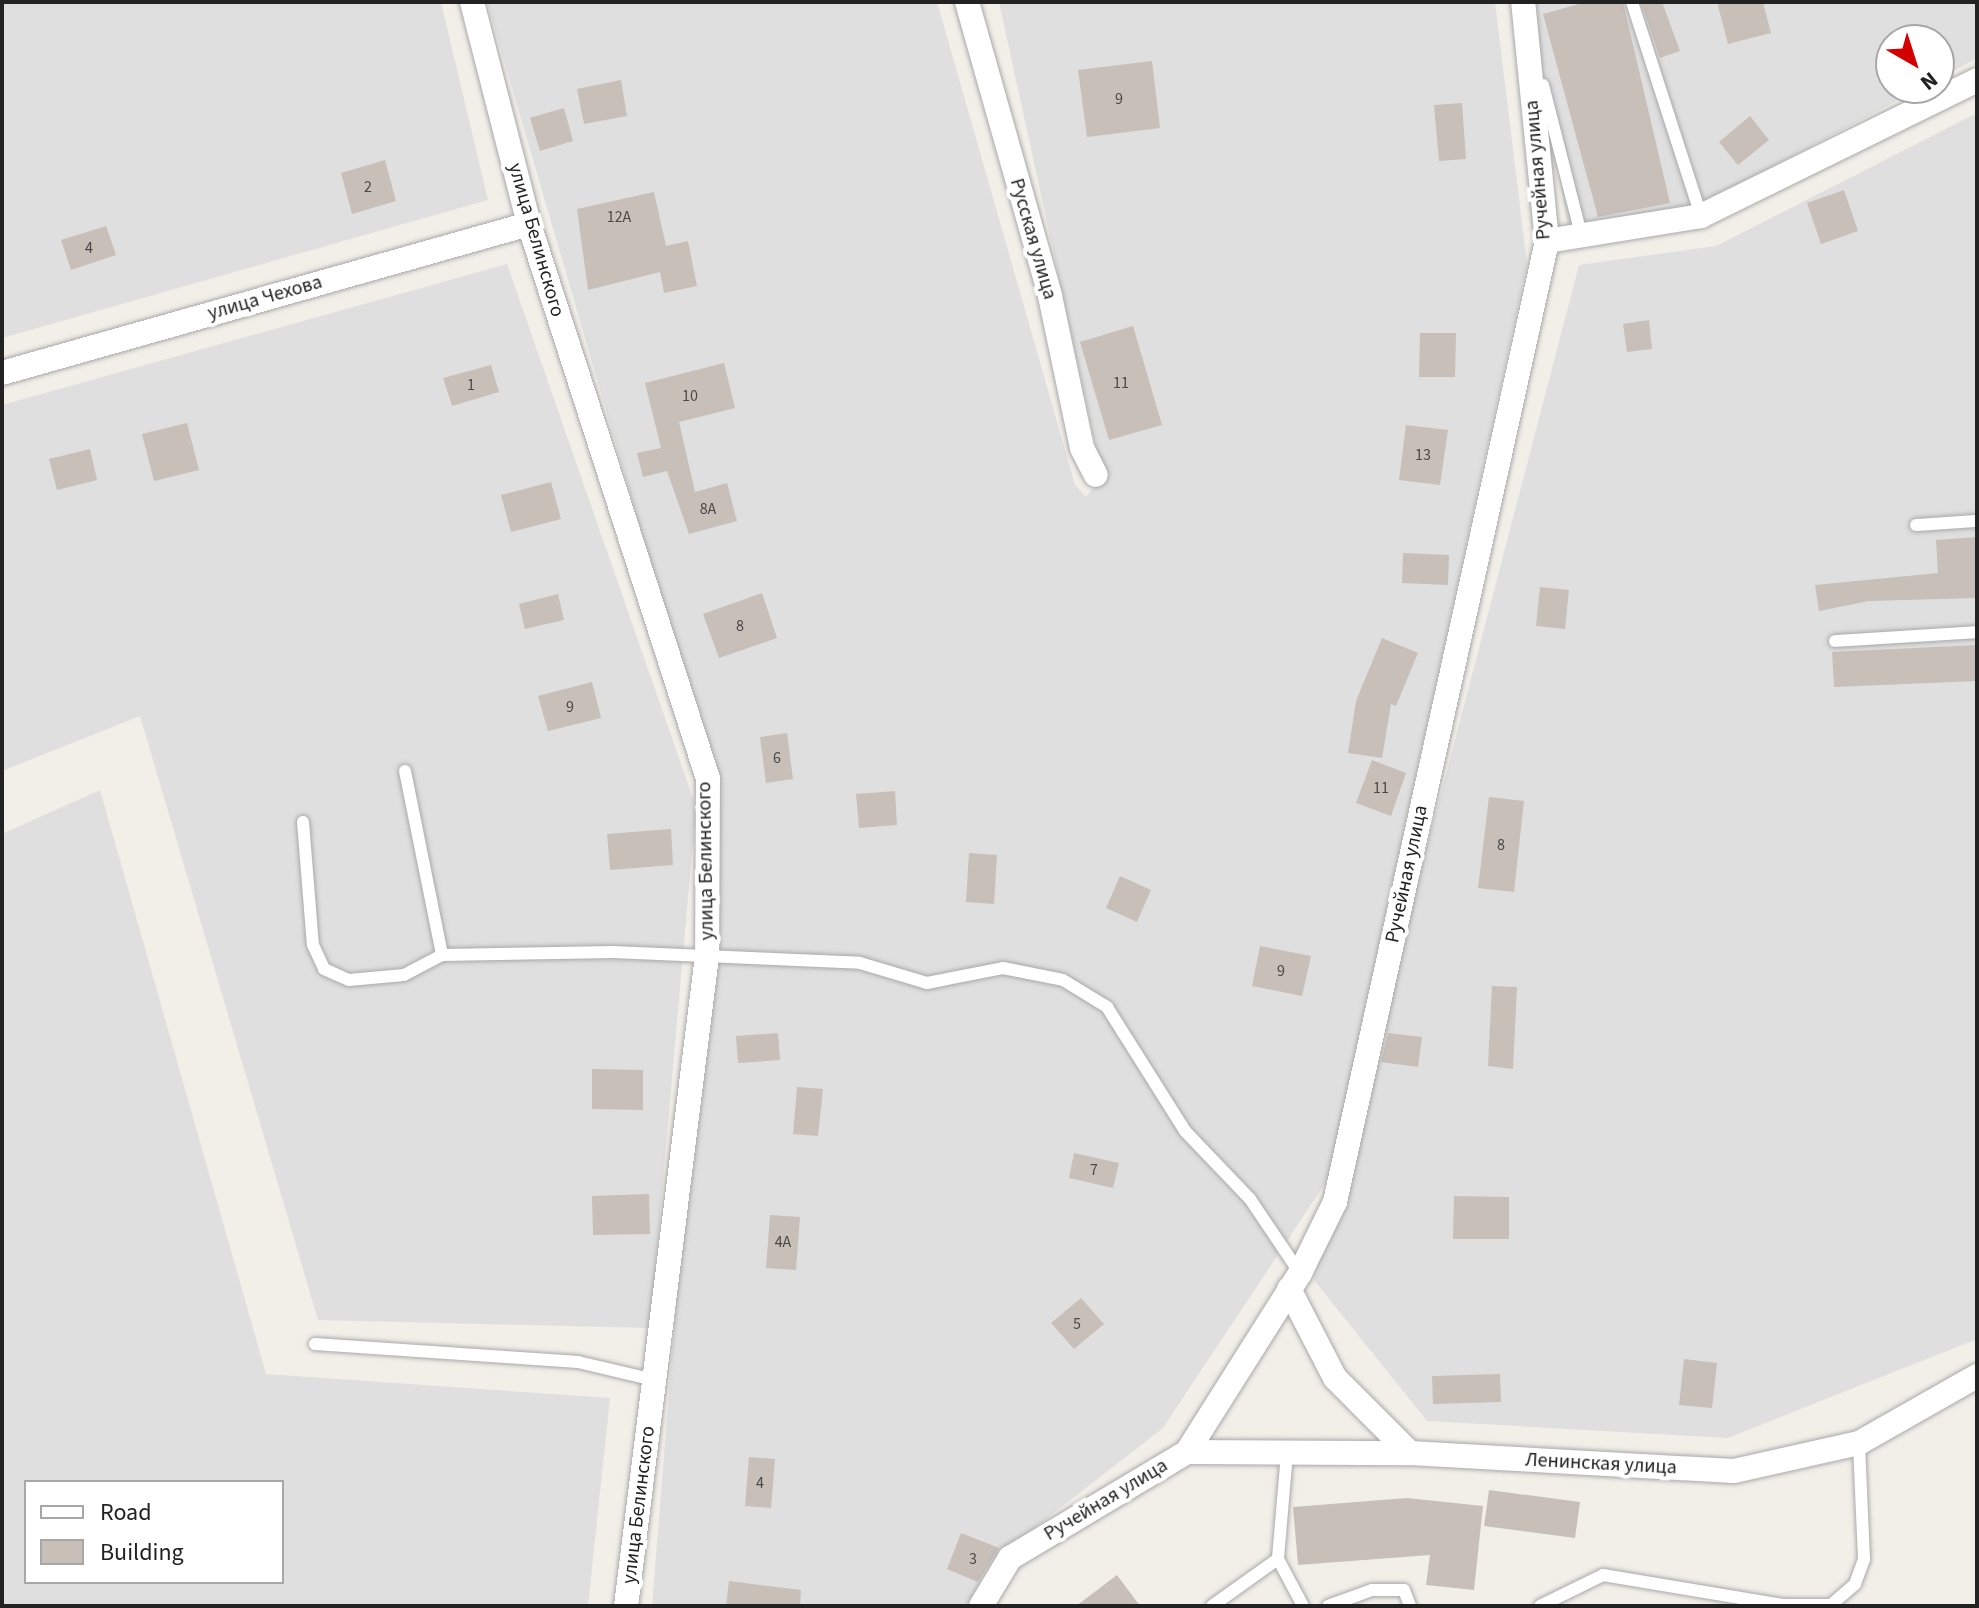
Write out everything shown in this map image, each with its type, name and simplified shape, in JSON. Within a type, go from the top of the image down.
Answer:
[{"type":"street","name":"улица Белинского","points":[[472,2],[529,224],[708,779],[707,956],[626,1606]]},
{"type":"street","name":"Русская улица","points":[[967,2],[1050,296],[1082,448],[1096,475]]},
{"type":"street","name":"Ручейная улица","points":[[981,1606],[1010,1558],[1187,1452],[1294,1281],[1335,1202],[1547,241],[1523,2]]},
{"type":"street","points":[[1547,241],[1582,238],[1701,216],[1977,80]]},
{"type":"street","name":"улица Чехова","points":[[2,373],[529,224]]},
{"type":"street","points":[[1294,1281],[1335,1378],[1410,1453]]},
{"type":"street","name":"Ленинская улица","points":[[1187,1452],[1410,1453],[1734,1471],[1859,1443],[1977,1376]]},
{"type":"lane","points":[[1632,2],[1701,216]]},
{"type":"lane","points":[[1543,85],[1582,238]]},
{"type":"lane","points":[[1916,525],[1977,521]]},
{"type":"lane","points":[[1835,641],[1977,632]]},
{"type":"lane","points":[[405,771],[442,955]]},
{"type":"lane","points":[[303,822],[313,945],[324,969],[349,980],[404,975],[442,955],[707,956],[860,963],[927,983],[1003,968],[1063,980],[1107,1007],[1185,1131],[1250,1199],[1294,1281]]},
{"type":"lane","points":[[315,1344],[578,1362],[655,1380]]},
{"type":"lane","points":[[1540,1606],[1603,1575],[1783,1605],[1831,1605],[1855,1584],[1864,1559],[1859,1443]]},
{"type":"lane","points":[[1287,1453],[1278,1559],[1303,1606]]},
{"type":"lane","points":[[1212,1606],[1278,1559]]},
{"type":"lane","points":[[1328,1606],[1372,1590],[1404,1590],[1410,1606]]},
{"type":"shaded area","points":[[2,2],[441,2],[488,200],[2,338]]},
{"type":"shaded area","points":[[487,2],[937,2],[1075,485],[1086,497],[1102,475],[999,2],[1495,2],[1527,264],[1328,1179],[1163,1428],[1014,1544],[976,1606],[652,1606],[717,791]]},
{"type":"shaded area","points":[[1530,2],[1977,2],[1977,58],[1955,70],[1955,24],[1875,24],[1875,104],[1891,104],[1702,204],[1569,234]]},
{"type":"shaded area","points":[[1977,113],[1977,1339],[1728,1438],[1427,1421],[1314,1280],[1579,265],[1716,246]]},
{"type":"shaded area","points":[[507,264],[696,807],[650,1328],[318,1320],[140,716],[2,771],[2,405]]},
{"type":"shaded area","points":[[100,790],[266,1374],[610,1398],[588,1606],[2,1606],[2,834]]},
{"type":"building","points":[[1586,2],[1623,2],[1670,203],[1598,217],[1543,14]]},
{"type":"building","points":[[1641,2],[1662,2],[1680,51],[1660,58]]},
{"type":"building","points":[[1717,2],[1763,2],[1771,33],[1728,44]]},
{"type":"building","points":[[1152,61],[1160,128],[1087,137],[1078,70]]},
{"type":"building","points":[[621,80],[627,116],[584,124],[577,89]]},
{"type":"building","points":[[1462,103],[1466,159],[1439,161],[1434,105]]},
{"type":"building","points":[[564,108],[573,141],[540,151],[530,118]]},
{"type":"building","points":[[1750,116],[1769,140],[1738,165],[1719,142]]},
{"type":"building","points":[[385,160],[396,201],[352,214],[341,173]]},
{"type":"building","points":[[1844,190],[1858,231],[1821,244],[1807,203]]},
{"type":"building","points":[[654,192],[666,246],[688,241],[697,286],[664,293],[660,272],[588,290],[577,209]]},
{"type":"building","points":[[106,226],[116,255],[71,270],[61,240]]},
{"type":"building","points":[[1649,320],[1652,349],[1627,352],[1623,324]]},
{"type":"building","points":[[1133,326],[1162,425],[1109,440],[1080,342]]},
{"type":"building","points":[[1420,333],[1456,333],[1455,377],[1419,377]]},
{"type":"building","points":[[724,363],[735,408],[679,422],[695,492],[727,483],[737,521],[689,534],[667,471],[643,477],[637,453],[661,448],[645,383]]},
{"type":"building","points":[[491,365],[499,392],[452,406],[443,378]]},
{"type":"building","points":[[187,423],[199,470],[154,481],[142,434]]},
{"type":"building","points":[[1406,425],[1448,430],[1440,485],[1399,480]]},
{"type":"building","points":[[90,449],[97,480],[57,490],[49,459]]},
{"type":"building","points":[[551,482],[561,519],[511,532],[501,495]]},
{"type":"building","points":[[1977,537],[1977,598],[1869,601],[1819,611],[1815,585],[1938,573],[1936,540]]},
{"type":"building","points":[[1403,553],[1449,555],[1448,585],[1402,583]]},
{"type":"building","points":[[1540,587],[1569,590],[1565,629],[1536,626]]},
{"type":"building","points":[[762,593],[777,638],[719,658],[703,614]]},
{"type":"building","points":[[558,594],[564,620],[525,629],[519,604]]},
{"type":"building","points":[[1382,638],[1418,653],[1396,706],[1391,704],[1382,758],[1348,753],[1356,701]]},
{"type":"building","points":[[1977,645],[1977,681],[1834,687],[1832,652]]},
{"type":"building","points":[[592,682],[601,718],[548,731],[538,696]]},
{"type":"building","points":[[787,733],[793,779],[766,783],[760,737]]},
{"type":"building","points":[[1372,760],[1406,773],[1391,816],[1356,803]]},
{"type":"building","points":[[895,791],[897,825],[859,828],[856,794]]},
{"type":"building","points":[[1489,797],[1524,801],[1514,892],[1478,888]]},
{"type":"building","points":[[671,829],[673,865],[610,870],[607,834]]},
{"type":"building","points":[[969,853],[997,855],[994,904],[966,902]]},
{"type":"building","points":[[1120,876],[1151,890],[1137,922],[1106,908]]},
{"type":"building","points":[[1260,946],[1311,956],[1302,996],[1252,986]]},
{"type":"building","points":[[1492,986],[1517,987],[1513,1069],[1488,1066]]},
{"type":"building","points":[[778,1033],[780,1060],[738,1063],[736,1036]]},
{"type":"building","points":[[1388,1033],[1422,1037],[1418,1067],[1381,1062]]},
{"type":"building","points":[[592,1069],[643,1070],[643,1110],[592,1109]]},
{"type":"building","points":[[797,1087],[823,1089],[818,1136],[793,1134]]},
{"type":"building","points":[[1074,1153],[1119,1163],[1113,1188],[1069,1178]]},
{"type":"building","points":[[649,1194],[650,1234],[593,1235],[592,1196]]},
{"type":"building","points":[[1454,1196],[1509,1197],[1509,1239],[1453,1239]]},
{"type":"building","points":[[770,1215],[800,1217],[796,1270],[766,1268]]},
{"type":"building","points":[[1081,1298],[1104,1324],[1074,1349],[1051,1323]]},
{"type":"building","points":[[1684,1359],[1717,1363],[1712,1408],[1679,1405]]},
{"type":"building","points":[[1500,1374],[1501,1402],[1433,1404],[1432,1376]]},
{"type":"building","points":[[749,1457],[775,1459],[771,1508],[745,1506]]},
{"type":"building","points":[[1489,1490],[1580,1502],[1575,1538],[1484,1526]]},
{"type":"building","points":[[1407,1498],[1483,1506],[1474,1590],[1426,1585],[1430,1555],[1298,1565],[1293,1507]]},
{"type":"building","points":[[961,1533],[999,1548],[978,1582],[947,1569]]},
{"type":"building","points":[[1117,1575],[1140,1606],[1076,1606]]},
{"type":"building","points":[[729,1581],[801,1590],[800,1606],[726,1606]]}]
